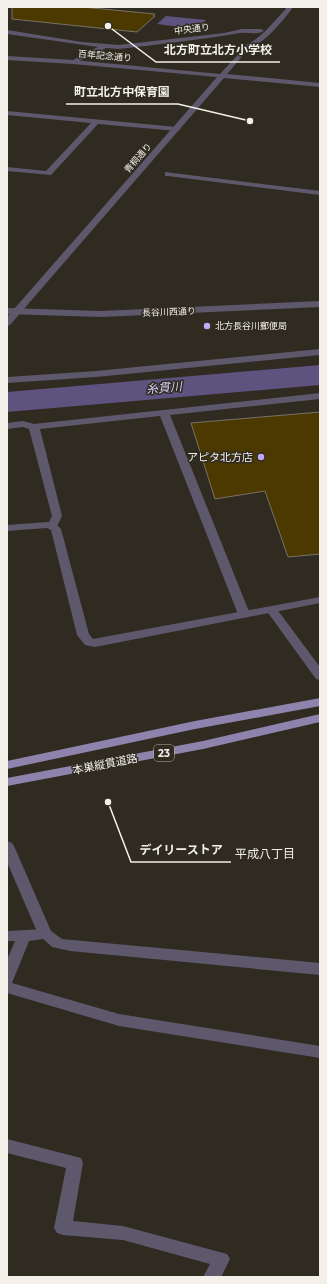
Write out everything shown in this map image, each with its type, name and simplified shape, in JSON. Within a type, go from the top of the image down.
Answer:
[{"type":"main road","name":"本巣縦貫道路","points":[[7,765],[195,725],[320,702]]},
{"type":"main road","name":"本巣縦貫道路","points":[[7,782],[203,746],[320,718]]},
{"type":"street","points":[[248,46],[256,43],[289,9],[288,7]]},
{"type":"street","name":"青桐通り","points":[[7,323],[223,76],[269,20]]},
{"type":"street","name":"中央通り","points":[[7,32],[106,46],[132,46],[242,31],[261,31]]},
{"type":"street","points":[[73,62],[106,46]]},
{"type":"street","name":"百年記念通り","points":[[7,58],[73,62],[320,85]]},
{"type":"street","points":[[7,119],[10,113],[177,129]]},
{"type":"street","points":[[7,169],[48,173],[97,121]]},
{"type":"street","points":[[168,174],[320,193]]},
{"type":"street","name":"長谷川西通り","points":[[7,311],[132,313],[320,304]]},
{"type":"street","points":[[7,380],[96,374],[320,352]]},
{"type":"street","points":[[7,426],[23,424],[34,427],[320,396]]},
{"type":"street","points":[[164,413],[244,614]]},
{"type":"street","points":[[34,427],[57,516],[52,526]]},
{"type":"street","points":[[7,528],[52,526],[56,529],[83,635],[89,642],[100,643],[320,600]]},
{"type":"street","points":[[272,610],[320,676]]},
{"type":"street","points":[[7,846],[45,934],[57,943],[70,946],[320,969]]},
{"type":"street","points":[[7,936],[45,934]]},
{"type":"street","points":[[7,979],[24,936]]},
{"type":"street","points":[[7,987],[119,1020],[320,1052]]},
{"type":"street","points":[[7,1146],[75,1163],[63,1228],[123,1233],[221,1259],[212,1277]]},
{"type":"shaded area","points":[[166,16],[206,20],[197,29],[157,24]]},
{"type":"building","points":[[12,7],[82,7],[155,14],[153,16],[155,16],[137,32],[12,19]]},
{"type":"building","name":"アピタ北方店","points":[[320,412],[320,554],[288,557],[265,491],[215,499],[191,423]]},
{"type":"waterway","name":"糸貫川","points":[[7,402],[320,375]]},
{"type":"place","name":"北方町立北方小学校","points":[[108,26]]},
{"type":"place","name":"町立北方中保育園","points":[[250,121]]},
{"type":"place","name":"北方長谷川郵便局","points":[[207,326]]},
{"type":"place","name":"アピタ北方店","points":[[261,457]]},
{"type":"place","name":"デイリーストア","points":[[108,802]]},
{"type":"district","name":"平成八丁目","points":[[265,854]]}]
